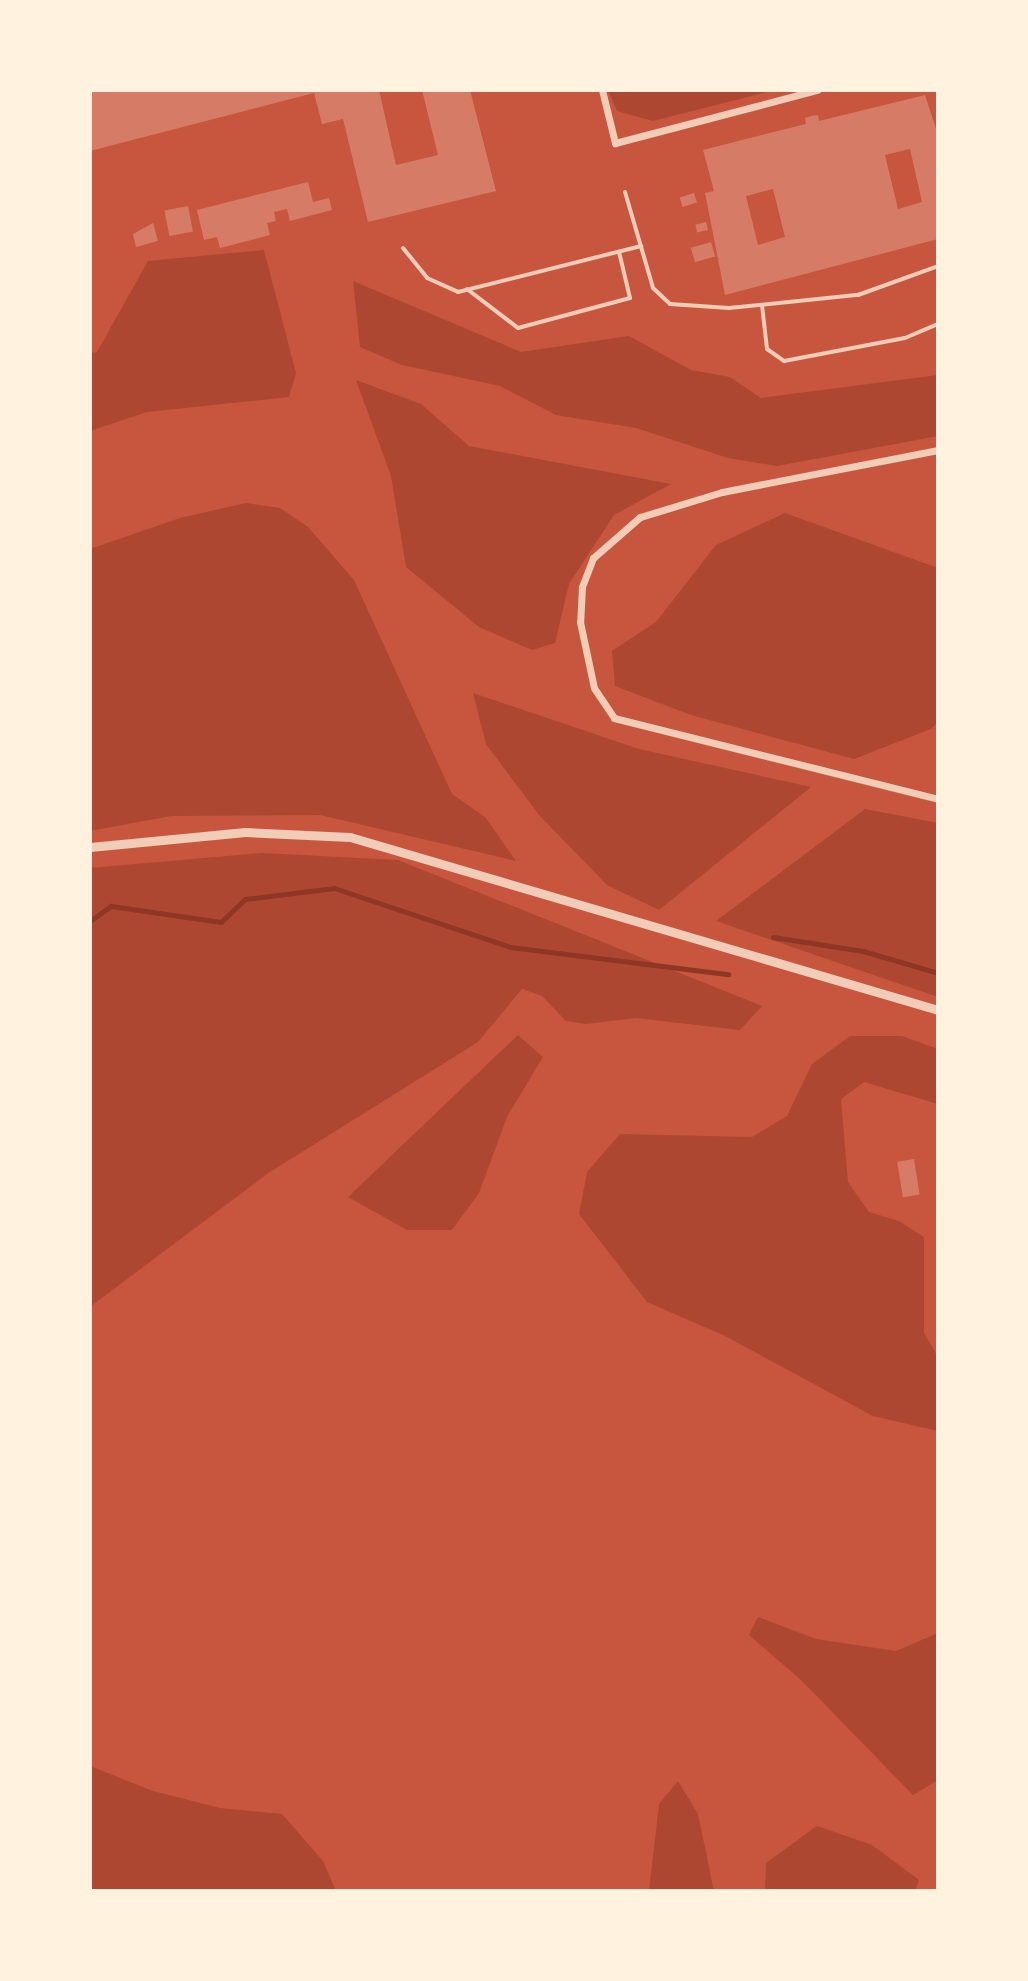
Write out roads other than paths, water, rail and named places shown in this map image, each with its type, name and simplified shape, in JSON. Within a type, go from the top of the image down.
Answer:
[{"type":"street","points":[[602,90],[615,143],[817,90]]},
{"type":"street","points":[[938,450],[722,492],[640,517],[593,558],[582,587],[580,622],[594,688],[614,718],[938,799]]},
{"type":"street","points":[[90,847],[259,832],[350,837],[938,1010]]},
{"type":"lane","points":[[625,192],[653,288],[670,304],[695,309],[858,295],[938,266]]},
{"type":"lane","points":[[403,248],[427,278],[444,289],[467,289],[641,246]]},
{"type":"lane","points":[[467,289],[518,328],[630,298],[619,252]]},
{"type":"lane","points":[[762,305],[767,349],[784,361],[905,338],[938,324]]},
{"type":"waterway","points":[[90,921],[111,906],[221,922],[245,899],[334,888],[510,947],[728,974]]},
{"type":"waterway","points":[[773,937],[863,951],[938,973]]}]
